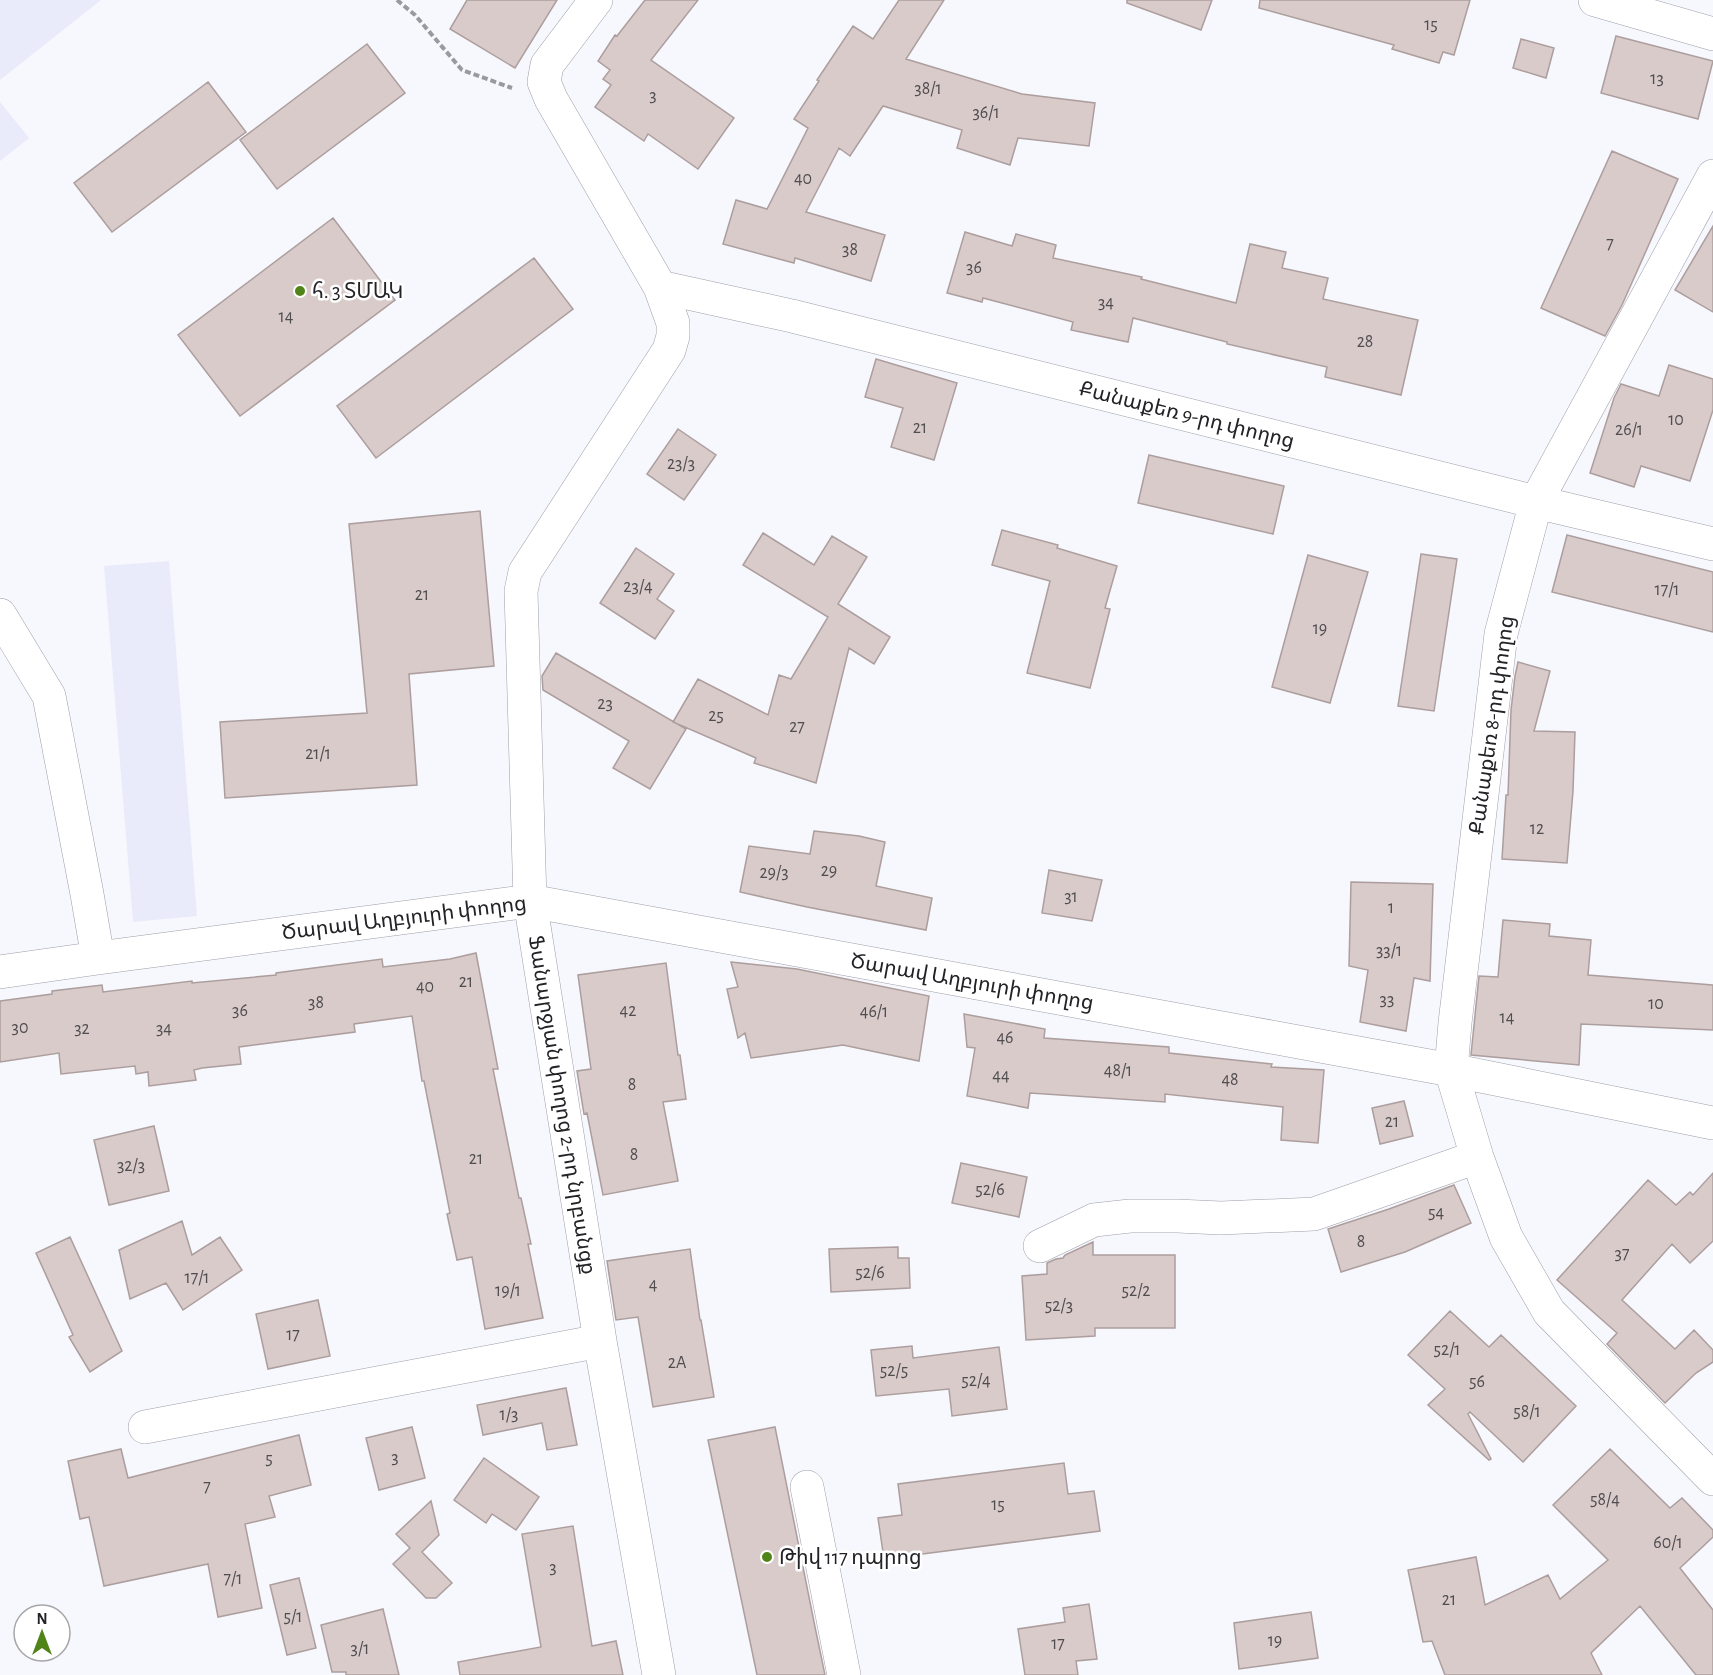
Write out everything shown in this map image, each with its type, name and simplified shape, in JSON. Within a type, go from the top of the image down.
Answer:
[{"type":"street","points":[[551,99],[544,82],[547,65],[596,0]]},
{"type":"street","points":[[1595,0],[1713,34]]},
{"type":"street","name":"Ֆանարջյան փողոց 2-րդ նրբանցք","points":[[551,99],[660,287],[673,323],[673,336],[669,350],[525,572],[521,591],[530,901],[600,1341],[660,1675]]},
{"type":"street","name":"Քանաքեռ 8-րդ փողոց","points":[[1451,1070],[1501,634],[1536,502],[1713,176]]},
{"type":"street","name":"Քանաքեռ 9-րդ փողոց","points":[[660,287],[792,316],[1713,544]]},
{"type":"street","points":[[0,615],[49,696],[98,958]]},
{"type":"street","name":"Ծարավ Աղբյուրի փողոց","points":[[0,972],[530,901],[1451,1070],[1713,1123]]},
{"type":"street","points":[[1451,1070],[1477,1157],[1506,1237],[1549,1312],[1713,1479]]},
{"type":"street","points":[[1040,1246],[1094,1220],[1130,1216],[1177,1215],[1221,1218],[1314,1214],[1477,1157]]},
{"type":"street","points":[[145,1426],[600,1341]]},
{"type":"street","points":[[807,1487],[844,1675]]},
{"type":"path","points":[[397,0],[415,15],[462,70],[501,85],[551,99]]},
{"type":"shaded area","points":[[0,0],[101,0],[0,80]]},
{"type":"shaded area","points":[[0,102],[29,138],[0,161]]},
{"type":"shaded area","points":[[169,561],[197,916],[133,922],[104,566]]},
{"type":"building","points":[[467,0],[557,0],[515,68],[450,29]]},
{"type":"building","points":[[645,0],[698,0],[651,60],[734,118],[698,169],[648,134],[644,141],[595,107],[611,85],[603,79],[610,70],[598,61],[615,35],[617,36]]},
{"type":"building","points":[[899,0],[944,0],[906,59],[1022,94],[1095,103],[1089,146],[1018,138],[1010,165],[957,148],[962,130],[883,106],[850,156],[839,148],[806,212],[885,235],[871,281],[795,258],[794,263],[723,244],[736,200],[767,209],[808,128],[794,119],[853,26],[873,39]]},
{"type":"building","points":[[1127,0],[1212,0],[1201,30],[1127,3]]},
{"type":"building","points":[[1260,0],[1470,0],[1454,55],[1443,52],[1439,63],[1392,49],[1394,45],[1259,8]]},
{"type":"building","points":[[1616,36],[1713,61],[1698,119],[1601,93]]},
{"type":"building","points":[[1521,39],[1554,48],[1546,78],[1513,68]]},
{"type":"building","points":[[367,44],[405,93],[277,189],[240,140]]},
{"type":"building","points":[[208,82],[246,132],[112,232],[74,183]]},
{"type":"building","points":[[1612,151],[1678,179],[1622,305],[1605,336],[1541,308]]},
{"type":"building","points":[[333,218],[395,300],[240,416],[178,335]]},
{"type":"building","points":[[1713,226],[1713,312],[1675,290]]},
{"type":"building","points":[[965,232],[1012,246],[1016,234],[1056,245],[1053,258],[1142,277],[1141,279],[1236,303],[1250,244],[1286,252],[1282,268],[1328,278],[1323,299],[1418,320],[1401,395],[1325,377],[1327,367],[1227,344],[1227,342],[1133,318],[1128,342],[1071,330],[1073,322],[983,298],[982,302],[947,293]]},
{"type":"building","points":[[534,258],[573,309],[376,458],[337,406]]},
{"type":"building","points":[[876,359],[957,383],[934,460],[891,447],[903,408],[865,397]]},
{"type":"building","points":[[1669,365],[1713,379],[1713,410],[1690,481],[1641,466],[1634,487],[1590,473],[1614,398],[1621,384],[1659,396]]},
{"type":"building","points":[[678,429],[716,455],[684,500],[647,474]]},
{"type":"building","points":[[1149,455],[1284,486],[1273,534],[1138,503]]},
{"type":"building","points":[[480,511],[494,666],[409,674],[417,785],[225,798],[220,722],[367,713],[349,524]]},
{"type":"building","points":[[1002,530],[1058,545],[1057,548],[1117,566],[1105,608],[1110,609],[1090,688],[1027,673],[1050,581],[992,565]]},
{"type":"building","points":[[763,533],[814,565],[832,536],[867,557],[838,604],[890,637],[874,664],[849,648],[816,783],[754,763],[756,758],[673,722],[698,679],[768,715],[779,675],[791,679],[828,617],[743,565]]},
{"type":"building","points":[[1567,535],[1713,572],[1713,632],[1552,592]]},
{"type":"building","points":[[636,548],[674,574],[657,599],[674,611],[655,639],[600,603]]},
{"type":"building","points":[[1421,554],[1457,559],[1434,711],[1398,706]]},
{"type":"building","points":[[1308,555],[1368,572],[1330,703],[1272,687]]},
{"type":"building","points":[[556,653],[686,729],[650,789],[613,768],[629,741],[543,690],[542,676]]},
{"type":"building","points":[[1518,662],[1550,671],[1534,731],[1575,732],[1567,863],[1502,859],[1506,795],[1508,795],[1511,710]]},
{"type":"building","points":[[814,831],[859,836],[885,842],[876,886],[932,898],[926,930],[740,892],[749,846],[810,854]]},
{"type":"building","points":[[1049,870],[1102,880],[1092,921],[1042,913]]},
{"type":"building","points":[[1351,882],[1433,884],[1430,981],[1414,978],[1406,1031],[1360,1022],[1368,970],[1349,966]]},
{"type":"building","points":[[1503,920],[1550,924],[1549,936],[1591,940],[1588,975],[1713,985],[1713,1030],[1581,1024],[1579,1065],[1471,1055],[1479,976],[1498,977]]},
{"type":"building","points":[[476,953],[498,1069],[493,1069],[519,1198],[521,1198],[531,1244],[528,1244],[543,1318],[485,1329],[472,1257],[457,1260],[447,1214],[450,1213],[424,1081],[422,1081],[412,1016],[354,1024],[355,1032],[239,1047],[241,1064],[202,1068],[194,1070],[196,1080],[149,1086],[148,1072],[136,1074],[135,1066],[61,1074],[59,1053],[0,1062],[0,1001],[52,994],[52,991],[102,985],[103,992],[192,981],[192,983],[276,975],[276,973],[382,959],[383,967],[450,959]]},
{"type":"building","points":[[731,962],[797,969],[929,996],[919,1061],[843,1045],[751,1058],[745,1033],[738,1038],[727,989],[738,987]]},
{"type":"building","points":[[666,963],[686,1099],[663,1102],[678,1181],[603,1195],[587,1113],[584,1114],[577,1071],[591,1069],[578,975]]},
{"type":"building","points":[[964,1014],[1045,1029],[1044,1038],[1169,1047],[1169,1053],[1272,1064],[1271,1067],[1324,1070],[1318,1143],[1281,1140],[1283,1107],[1165,1094],[1165,1102],[1030,1093],[1028,1108],[967,1096],[975,1048],[967,1047]]},
{"type":"building","points":[[1404,1101],[1413,1136],[1380,1144],[1372,1108]]},
{"type":"building","points":[[154,1126],[169,1191],[109,1205],[94,1140]]},
{"type":"building","points":[[961,1163],[1027,1177],[1019,1217],[952,1203]]},
{"type":"building","points":[[1713,1173],[1713,1241],[1690,1263],[1672,1244],[1622,1300],[1675,1349],[1694,1330],[1713,1350],[1713,1362],[1696,1373],[1665,1403],[1607,1344],[1617,1333],[1557,1280],[1648,1180],[1676,1205],[1690,1192],[1693,1195]]},
{"type":"building","points":[[1454,1185],[1471,1223],[1405,1252],[1341,1272],[1328,1229]]},
{"type":"building","points":[[182,1221],[192,1255],[220,1237],[242,1270],[183,1310],[166,1283],[130,1299],[119,1250]]},
{"type":"building","points":[[70,1237],[122,1351],[90,1372],[69,1337],[73,1335],[36,1253]]},
{"type":"building","points":[[1093,1242],[1093,1255],[1175,1255],[1175,1328],[1095,1328],[1095,1336],[1026,1340],[1022,1276],[1047,1274],[1047,1263],[1063,1258]]},
{"type":"building","points":[[898,1247],[898,1258],[909,1258],[910,1288],[831,1292],[829,1249]]},
{"type":"building","points":[[690,1249],[714,1397],[653,1407],[638,1317],[616,1320],[607,1261]]},
{"type":"building","points":[[318,1300],[330,1356],[268,1369],[256,1314]]},
{"type":"building","points":[[1450,1311],[1489,1347],[1501,1335],[1576,1406],[1523,1462],[1470,1412],[1468,1414],[1491,1459],[1489,1460],[1428,1405],[1445,1389],[1408,1355]]},
{"type":"building","points":[[912,1346],[913,1358],[999,1347],[1007,1409],[952,1416],[949,1389],[876,1396],[871,1350]]},
{"type":"building","points":[[566,1388],[577,1445],[547,1450],[542,1423],[483,1435],[477,1405]]},
{"type":"building","points":[[412,1427],[425,1478],[379,1490],[366,1438]]},
{"type":"building","name":"Թիվ 117 դպրոց","points":[[775,1427],[825,1675],[757,1675],[708,1440]]},
{"type":"building","points":[[299,1435],[311,1485],[269,1496],[275,1517],[245,1524],[262,1608],[218,1617],[208,1564],[104,1586],[89,1517],[80,1519],[68,1461],[121,1449],[128,1478]]},
{"type":"building","points":[[1610,1449],[1670,1508],[1682,1498],[1713,1530],[1713,1537],[1680,1568],[1713,1610],[1713,1675],[1696,1675],[1640,1606],[1591,1653],[1602,1675],[1445,1675],[1432,1641],[1423,1642],[1408,1570],[1476,1557],[1485,1605],[1548,1575],[1560,1599],[1608,1560],[1553,1505]]},
{"type":"building","points":[[484,1458],[539,1497],[516,1530],[492,1514],[486,1523],[454,1500]]},
{"type":"building","points":[[1064,1463],[1068,1494],[1094,1491],[1100,1531],[884,1559],[878,1518],[902,1515],[898,1484]]},
{"type":"building","points":[[431,1501],[439,1535],[422,1552],[452,1583],[436,1598],[426,1598],[393,1564],[410,1548],[396,1534]]},
{"type":"building","points":[[573,1526],[592,1646],[616,1641],[623,1675],[460,1675],[458,1662],[541,1647],[522,1534]]},
{"type":"building","points":[[299,1578],[316,1648],[287,1655],[270,1585]]},
{"type":"building","points":[[1089,1604],[1097,1659],[1076,1661],[1078,1675],[1025,1675],[1018,1629],[1065,1622],[1063,1608]]},
{"type":"building","points":[[383,1609],[399,1675],[346,1675],[346,1672],[332,1672],[321,1625]]},
{"type":"building","points":[[1311,1612],[1318,1658],[1239,1669],[1234,1623]]},
{"type":"place","name":"հ. 3 ՏՄԱԿ","points":[[300,291]]},
{"type":"place","name":"Թիվ 117 դպրոց","points":[[767,1557]]}]
